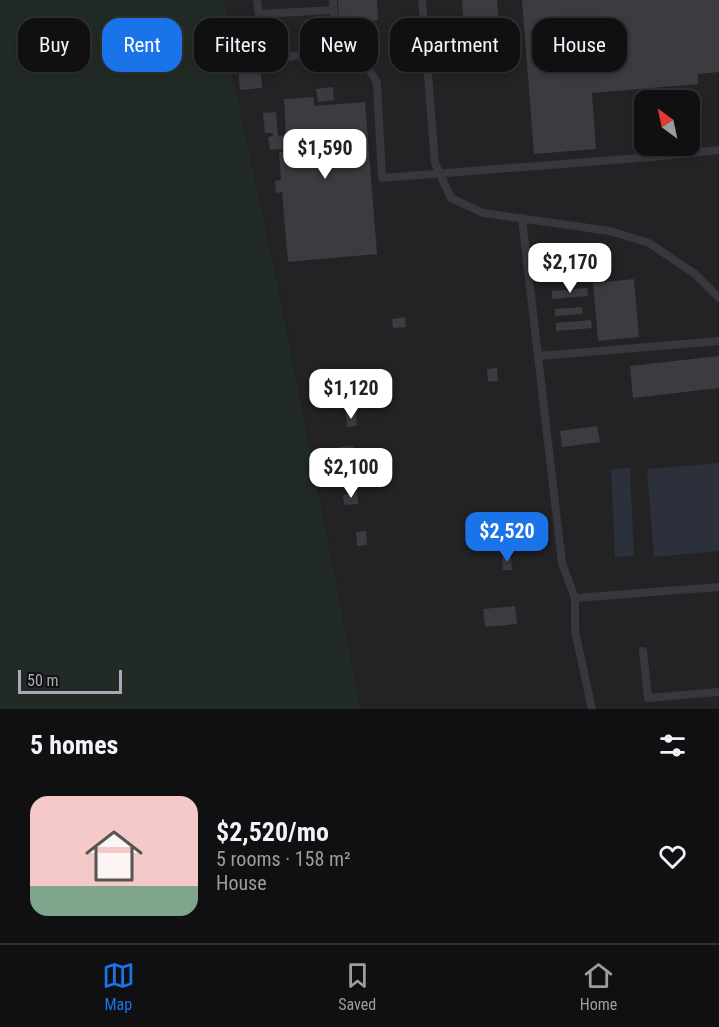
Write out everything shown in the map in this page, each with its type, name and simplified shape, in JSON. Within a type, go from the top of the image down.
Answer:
[{"type":"lane","points":[[257,0],[259,14],[334,10]]},
{"type":"lane","points":[[333,0],[335,18]]},
{"type":"lane","points":[[422,0],[435,164],[451,198],[483,213],[610,231],[649,243],[694,274],[719,298]]},
{"type":"lane","points":[[372,72],[377,83],[382,178],[719,150]]},
{"type":"lane","points":[[522,218],[562,563],[575,598],[575,631],[592,709]]},
{"type":"lane","points":[[538,356],[719,341]]},
{"type":"lane","points":[[575,598],[719,587]]},
{"type":"lane","points":[[644,651],[648,698],[719,692]]},
{"type":"shaded area","points":[[0,0],[225,0],[226,18],[194,18],[194,72],[232,72],[279,289],[361,709],[0,709]]},
{"type":"shaded area","points":[[225,0],[719,0],[719,709],[361,709],[280,292],[232,72],[288,72],[288,18],[226,18]]},
{"type":"shaded area","points":[[719,463],[719,551],[654,557],[647,469]]},
{"type":"shaded area","points":[[630,468],[634,556],[615,557],[611,469]]},
{"type":"building","points":[[338,0],[377,0],[378,18],[339,18]]},
{"type":"building","points":[[462,0],[497,0],[498,18],[464,18]]},
{"type":"building","points":[[522,0],[719,0],[719,72],[698,74],[698,84],[592,93],[596,149],[534,154]]},
{"type":"building","points":[[238,72],[261,72],[262,88],[240,90]]},
{"type":"building","points":[[333,87],[334,100],[318,102],[316,89]]},
{"type":"building","points":[[314,97],[314,106],[365,102],[377,254],[288,262],[282,192],[276,193],[275,181],[281,180],[279,152],[316,149],[315,139],[314,147],[270,150],[268,137],[273,136],[273,133],[265,133],[263,113],[276,112],[278,136],[286,135],[284,99]]},
{"type":"building","points":[[634,279],[639,337],[598,341],[593,283]]},
{"type":"building","points":[[587,288],[588,296],[552,299],[552,291]]},
{"type":"building","points":[[582,307],[583,314],[555,316],[555,309]]},
{"type":"building","points":[[405,317],[406,327],[393,328],[392,319]]},
{"type":"building","points":[[591,320],[592,328],[556,331],[556,323]]},
{"type":"building","points":[[719,356],[719,388],[633,398],[630,366]]},
{"type":"building","points":[[497,368],[498,381],[488,382],[487,369]]},
{"type":"building","points":[[346,413],[356,413],[357,426],[347,427]]},
{"type":"building","points":[[597,426],[600,442],[562,447],[560,431]]},
{"type":"building","points":[[353,446],[353,456],[340,456],[339,447]]},
{"type":"building","points":[[357,493],[358,504],[344,505],[343,495]]},
{"type":"building","points":[[366,531],[367,545],[357,546],[356,532]]},
{"type":"building","points":[[511,556],[512,570],[503,570],[502,557]]},
{"type":"building","points":[[515,606],[517,624],[485,627],[483,609]]}]
